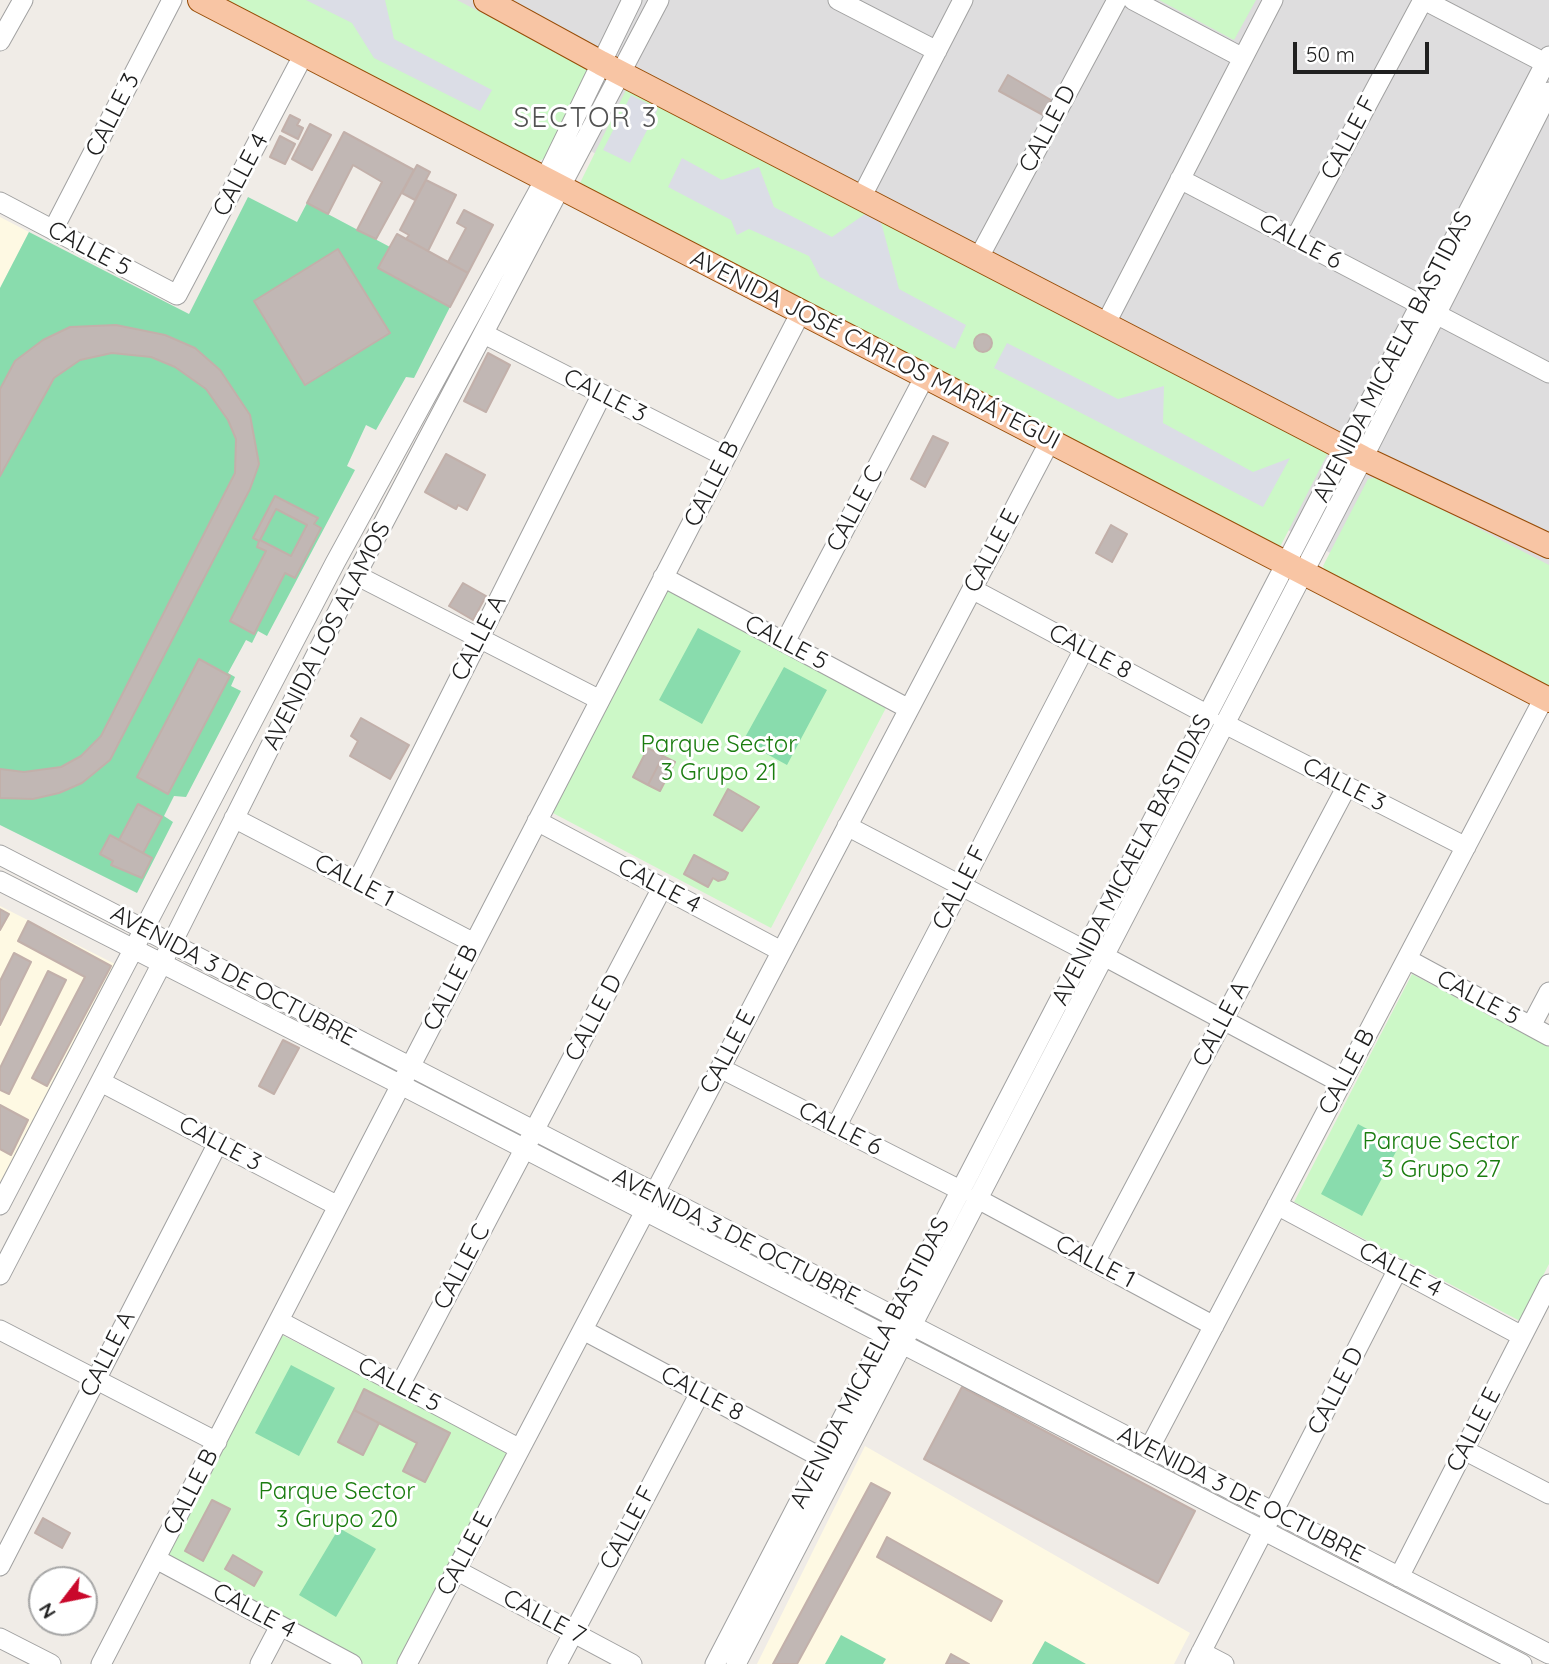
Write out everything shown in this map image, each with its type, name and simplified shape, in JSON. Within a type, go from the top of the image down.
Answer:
[{"type":"main road","name":"AVENIDA JOSÉ CARLOS MARIÁTEGUI","points":[[200,0],[1547,699]]},
{"type":"main road","points":[[486,0],[1354,453],[1549,546]]},
{"type":"street","points":[[0,41],[23,0]]},
{"type":"street","name":"CALLE 3","points":[[53,230],[173,0]]},
{"type":"street","name":"AVENIDA LOS ALAMOS","points":[[612,68],[632,0]]},
{"type":"street","name":"AVENIDA LOS ALAMOS","points":[[0,1275],[161,965],[356,575],[484,334],[552,183],[612,68],[659,0]]},
{"type":"street","points":[[838,0],[937,51]]},
{"type":"street","points":[[862,196],[963,0]]},
{"type":"street","name":"CALLE D","points":[[979,257],[1117,0]]},
{"type":"street","points":[[1133,0],[1243,58]]},
{"type":"street","points":[[1106,323],[1273,0]]},
{"type":"street","points":[[1423,0],[1548,61]]},
{"type":"street","name":"CALLE F","points":[[1295,239],[1423,0]]},
{"type":"street","name":"CALLE 4","points":[[177,295],[304,54]]},
{"type":"street","name":"AVENIDA MICAELA BASTIDAS","points":[[736,1664],[898,1331],[1354,453],[1548,61]]},
{"type":"street","name":"AVENIDA MICAELA BASTIDAS","points":[[1427,309],[1549,92]]},
{"type":"street","name":"CALLE 6","points":[[1180,179],[1549,373]]},
{"type":"street","name":"AVENIDA LOS ALAMOS","points":[[0,1205],[142,929],[454,344],[552,183]]},
{"type":"street","name":"CALLE 5","points":[[0,202],[177,295]]},
{"type":"street","name":"CALLE B","points":[[101,1664],[801,312]]},
{"type":"street","name":"CALLE 3","points":[[484,334],[726,457]]},
{"type":"street","points":[[454,344],[473,354]]},
{"type":"street","name":"CALLE C","points":[[785,642],[925,376]]},
{"type":"street","name":"CALLE A","points":[[356,882],[602,394]]},
{"type":"street","name":"CALLE E","points":[[407,1664],[1050,441]]},
{"type":"street","points":[[356,575],[600,701]]},
{"type":"street","name":"CALLE 5","points":[[663,578],[909,709]]},
{"type":"street","name":"CALLE 8","points":[[972,589],[1215,719]]},
{"type":"street","name":"CALLE F","points":[[836,1127],[1084,649]]},
{"type":"street","name":"CALLE B","points":[[1150,1447],[1466,847],[1547,699]]},
{"type":"street","name":"CALLE 3","points":[[1215,719],[1466,847]]},
{"type":"street","name":"CALLE A","points":[[1095,1262],[1347,786]]},
{"type":"street","name":"CALLE 1","points":[[234,818],[474,943]]},
{"type":"street","name":"CALLE 4","points":[[537,821],[781,951]]},
{"type":"street","points":[[847,826],[1341,1083]]},
{"type":"street","name":"AVENIDA 3 DE OCTUBRE","points":[[0,855],[170,944],[405,1077],[898,1331],[1264,1531],[1510,1661]]},
{"type":"street","name":"AVENIDA 3 DE OCTUBRE","points":[[0,881],[161,965],[405,1077]]},
{"type":"street","name":"CALLE D","points":[[529,1141],[662,888]]},
{"type":"street","name":"CALLE 5","points":[[1407,959],[1549,1036]]},
{"type":"street","points":[[1531,1026],[1549,992]]},
{"type":"street","name":"CALLE 6","points":[[720,1068],[968,1194]]},
{"type":"street","name":"CALLE 3","points":[[101,1082],[338,1206]]},
{"type":"street","name":"CALLE C","points":[[400,1385],[529,1141]]},
{"type":"street","name":"CALLE A","points":[[0,1566],[218,1143]]},
{"type":"street","name":"CALLE 1","points":[[968,1194],[1214,1326]]},
{"type":"street","name":"CALLE 4","points":[[1278,1205],[1522,1336]]},
{"type":"street","name":"CALLE D","points":[[1198,1658],[1398,1269]]},
{"type":"street","name":"CALLE E","points":[[1399,1577],[1549,1284]]},
{"type":"street","name":"CALLE 5","points":[[279,1321],[520,1449]]},
{"type":"street","points":[[0,1330],[216,1442]]},
{"type":"street","name":"CALLE 8","points":[[583,1330],[822,1458]]},
{"type":"street","name":"AVENIDA MICAELA BASTIDAS","points":[[715,1664],[822,1458],[898,1331]]},
{"type":"street","name":"AVENIDA 3 DE OCTUBRE","points":[[898,1331],[1150,1447],[1549,1654]]},
{"type":"street","name":"CALLE F","points":[[557,1664],[699,1393]]},
{"type":"street","points":[[1464,1450],[1549,1494]]},
{"type":"street","name":"CALLE 4","points":[[156,1559],[352,1664]]},
{"type":"street","name":"CALLE 7","points":[[456,1570],[632,1664]]},
{"type":"street","points":[[260,1664],[280,1626]]},
{"type":"street","points":[[0,1638],[51,1664]]},
{"type":"street","points":[[1198,1658],[1224,1664]]},
{"type":"shaded area","points":[[306,0],[385,0],[394,39],[492,90],[480,111],[374,58],[352,23]]},
{"type":"shaded area","points":[[313,0],[1549,0],[1549,672]]},
{"type":"shaded area","points":[[631,95],[658,109],[630,163],[603,150]]},
{"type":"shaded area","points":[[682,158],[722,180],[759,167],[774,207],[832,237],[865,214],[881,222],[899,289],[966,325],[955,349],[820,277],[809,256],[749,229],[737,235],[731,220],[668,187]]},
{"type":"shaded area","points":[[0,217],[29,232],[0,288]]},
{"type":"shaded area","points":[[1007,343],[1118,399],[1164,386],[1163,423],[1253,472],[1290,458],[1263,507],[994,368]]},
{"type":"shaded area","points":[[0,906],[115,964],[0,1185]]},
{"type":"shaded area","points":[[865,1446],[1190,1633],[1174,1664],[757,1664]]},
{"type":"green space","points":[[222,0],[457,0],[584,66],[589,76],[545,158],[535,163]]},
{"type":"green space","points":[[1159,0],[1256,0],[1234,40]]},
{"type":"green space","points":[[627,88],[1330,449],[1280,547],[580,183]]},
{"type":"green space","points":[[248,197],[297,222],[307,203],[390,247],[379,269],[450,307],[414,378],[406,377],[376,430],[366,425],[347,466],[355,470],[267,636],[258,631],[252,643],[246,640],[228,673],[235,677],[231,686],[241,691],[186,797],[174,796],[164,816],[173,822],[137,893],[0,825],[0,288],[29,232],[189,314]]},
{"type":"green space","points":[[1379,477],[1549,565],[1549,689],[1327,575],[1323,566],[1368,479]]},
{"type":"green space","name":"Parque Sector 3 Grupo 21","points":[[667,590],[887,706],[771,928],[551,812]]},
{"type":"green space","points":[[698,628],[741,651],[702,724],[659,700]]},
{"type":"green space","points":[[784,667],[827,690],[787,765],[743,741]]},
{"type":"green space","name":"Parque Sector 3 Grupo 27","points":[[1412,974],[1549,1047],[1549,1264],[1520,1321],[1294,1202]]},
{"type":"green space","points":[[1358,1124],[1399,1146],[1362,1216],[1321,1194]]},
{"type":"green space","name":"Parque Sector 3 Grupo 20","points":[[282,1335],[509,1451],[399,1664],[364,1664],[167,1558]]},
{"type":"green space","points":[[291,1365],[335,1388],[299,1456],[255,1433]]},
{"type":"green space","points":[[339,1528],[376,1549],[336,1617],[299,1595]]},
{"type":"green space","points":[[841,1635],[886,1659],[883,1664],[825,1664]]},
{"type":"green space","points":[[1045,1641],[1086,1664],[1032,1664]]},
{"type":"building","points":[[1008,75],[1051,100],[1043,115],[999,91]]},
{"type":"building","points":[[290,115],[300,120],[297,125],[303,128],[298,139],[282,131]]},
{"type":"building","points":[[310,124],[331,135],[312,170],[292,159]]},
{"type":"building","points":[[344,132],[414,170],[376,239],[357,230],[382,182],[353,165],[328,214],[307,203]]},
{"type":"building","points":[[280,136],[295,144],[285,164],[270,157]]},
{"type":"building","points":[[417,165],[430,172],[415,200],[402,193]]},
{"type":"building","points":[[426,180],[456,195],[428,251],[406,239],[409,235],[400,230]]},
{"type":"building","points":[[464,210],[493,225],[468,273],[448,262],[466,228],[457,223]]},
{"type":"building","points":[[397,234],[468,273],[450,307],[378,268]]},
{"type":"building","points":[[338,249],[390,333],[305,385],[254,301]]},
{"type":"building","points":[[116,325],[165,335],[195,348],[220,370],[250,415],[259,464],[250,489],[110,760],[82,783],[59,793],[33,799],[0,798],[0,769],[24,772],[61,767],[81,756],[101,736],[235,473],[236,439],[228,420],[206,389],[175,367],[151,357],[112,353],[80,360],[54,378],[0,476],[0,389],[15,361],[43,340],[70,327]]},
{"type":"building","points":[[979,334],[987,334],[992,343],[990,350],[979,352],[974,347],[974,339]]},
{"type":"building","points":[[488,353],[510,365],[486,412],[464,401]]},
{"type":"building","points":[[933,436],[948,443],[925,487],[911,479]]},
{"type":"building","points":[[446,454],[485,475],[467,510],[458,505],[456,509],[425,492]]},
{"type":"building","points":[[275,496],[318,518],[314,524],[321,528],[295,578],[285,573],[254,634],[230,621],[266,551],[257,547],[259,541],[253,538]],"holes":[[[276,509],[307,525],[291,556],[260,540]]]},
{"type":"building","points":[[1111,525],[1127,534],[1112,562],[1096,553]]},
{"type":"building","points":[[463,583],[486,596],[473,620],[449,606]]},
{"type":"building","points":[[199,659],[230,676],[168,794],[137,777]]},
{"type":"building","points":[[361,718],[409,745],[390,779],[350,756],[358,741],[351,736]]},
{"type":"building","points":[[648,748],[663,756],[648,785],[633,777]]},
{"type":"building","points":[[663,756],[675,762],[660,791],[648,785]]},
{"type":"building","points":[[728,789],[759,807],[742,831],[714,815]]},
{"type":"building","points":[[138,804],[162,817],[143,853],[119,840]]},
{"type":"building","points":[[110,835],[152,858],[142,878],[111,865],[113,861],[100,854]]},
{"type":"building","points":[[694,855],[728,873],[725,879],[718,881],[713,878],[708,887],[684,874]]},
{"type":"building","points":[[0,909],[9,914],[0,930]]},
{"type":"building","points":[[28,921],[111,966],[47,1086],[32,1078],[85,977],[18,941]]},
{"type":"building","points":[[14,953],[31,962],[0,1025],[0,981]]},
{"type":"building","points":[[48,971],[66,980],[9,1094],[0,1090],[0,1068]]},
{"type":"building","points":[[283,1040],[299,1048],[274,1094],[259,1086]]},
{"type":"building","points":[[0,1105],[28,1120],[11,1155],[0,1149]]},
{"type":"building","points":[[962,1387],[1195,1511],[1158,1583],[924,1459]]},
{"type":"building","points":[[364,1389],[450,1433],[425,1482],[403,1471],[417,1443],[354,1410]]},
{"type":"building","points":[[354,1410],[379,1423],[363,1455],[338,1442]]},
{"type":"building","points":[[871,1483],[890,1493],[797,1664],[773,1664]]},
{"type":"building","points":[[212,1500],[230,1509],[203,1561],[185,1551]]},
{"type":"building","points":[[43,1518],[70,1533],[62,1548],[35,1533]]},
{"type":"building","points":[[887,1537],[1002,1601],[991,1621],[877,1557]]},
{"type":"building","points":[[233,1555],[262,1572],[254,1586],[225,1569]]},
{"type":"building","points":[[951,1654],[969,1664],[946,1664]]},
{"type":"district","name":"SECTOR 3","points":[[586,119]]}]
